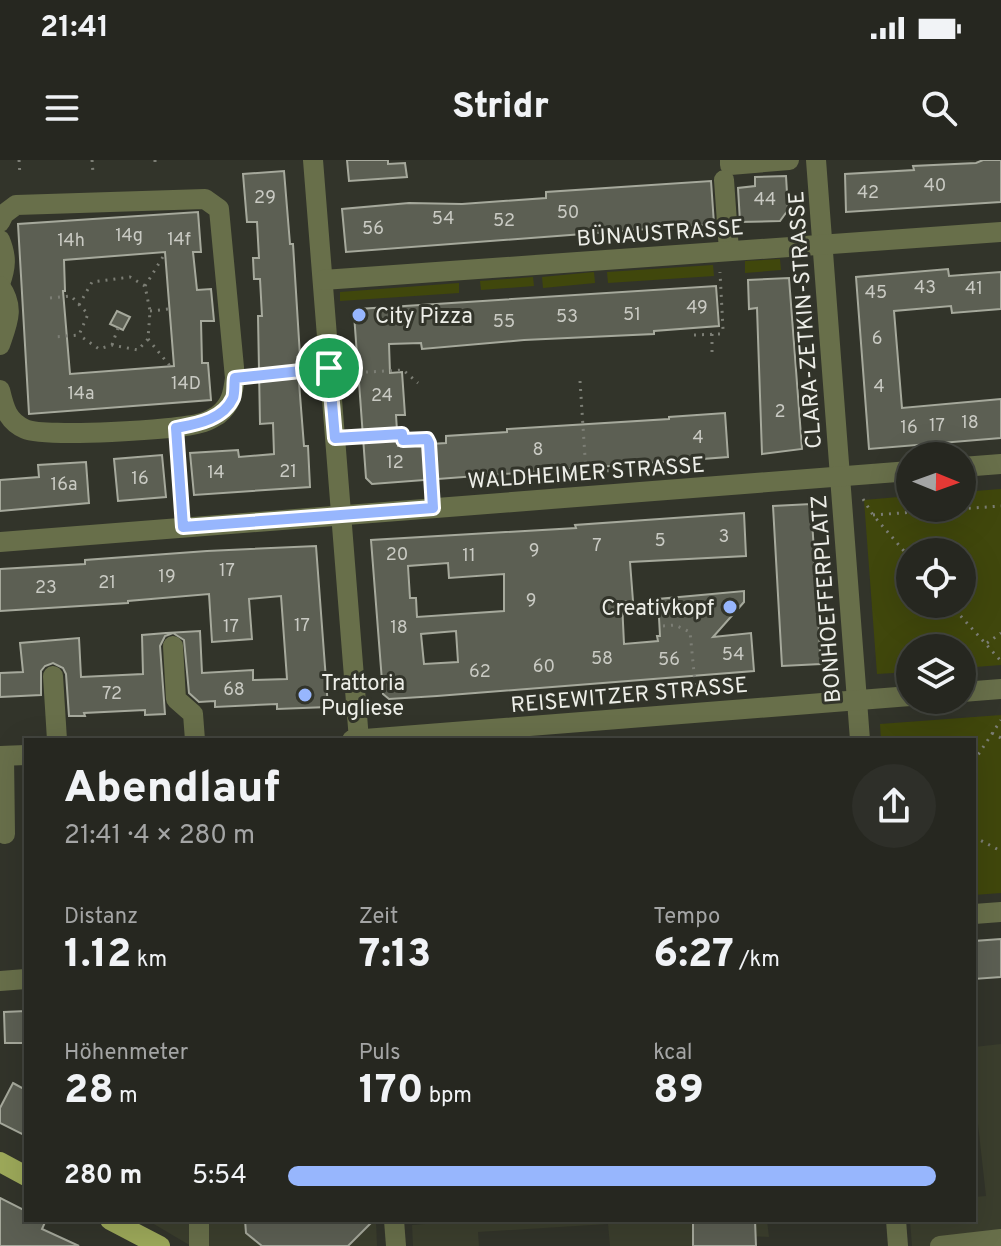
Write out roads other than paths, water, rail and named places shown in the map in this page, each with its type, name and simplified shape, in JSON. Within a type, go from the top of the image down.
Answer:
[{"type":"main road","points":[[0,1162],[24,1175]]},
{"type":"main road","points":[[112,1222],[129,1239],[160,1246]]},
{"type":"street","points":[[313,160],[359,738]]},
{"type":"street","points":[[724,252],[727,170],[730,165],[789,160]]},
{"type":"street","name":"CLARA-ZETKIN-STRASSE","points":[[816,160],[840,476]]},
{"type":"street","points":[[0,222],[4,214],[16,205],[205,199],[219,209],[235,378],[233,398],[219,414],[204,423],[176,428],[46,433],[24,429],[6,414],[0,390]]},
{"type":"street","name":"BÜNAUSTRASSE","points":[[323,280],[1001,232]]},
{"type":"street","points":[[0,240],[6,266],[0,285],[9,300],[0,345]]},
{"type":"street","points":[[976,466],[1001,464]]},
{"type":"street","name":"BONHOEFFERPLATZ","points":[[860,738],[840,476],[896,472]]},
{"type":"street","name":"WALDHEIMER STRASSE","points":[[0,542],[840,476]]},
{"type":"street","points":[[173,646],[176,699],[193,714],[195,738]]},
{"type":"street","points":[[53,676],[57,738]]},
{"type":"street","points":[[976,691],[1001,689]]},
{"type":"street","name":"REISEWITZER STRASSE","points":[[383,738],[896,697]]},
{"type":"street","points":[[5,834],[2,756],[24,755]]},
{"type":"street","points":[[976,914],[1001,912]]},
{"type":"street","points":[[0,981],[24,979]]},
{"type":"street","points":[[199,1222],[199,1246]]},
{"type":"street","points":[[394,1222],[396,1246]]},
{"type":"street","points":[[896,1222],[898,1246]]},
{"type":"street","points":[[940,1246],[1001,1239]]},
{"type":"place","name":"City Pizza","points":[[359,315]]},
{"type":"place","name":"Creativkopf","points":[[730,607]]},
{"type":"place","name":"Trattoria Pugliese","points":[[305,695]]}]
